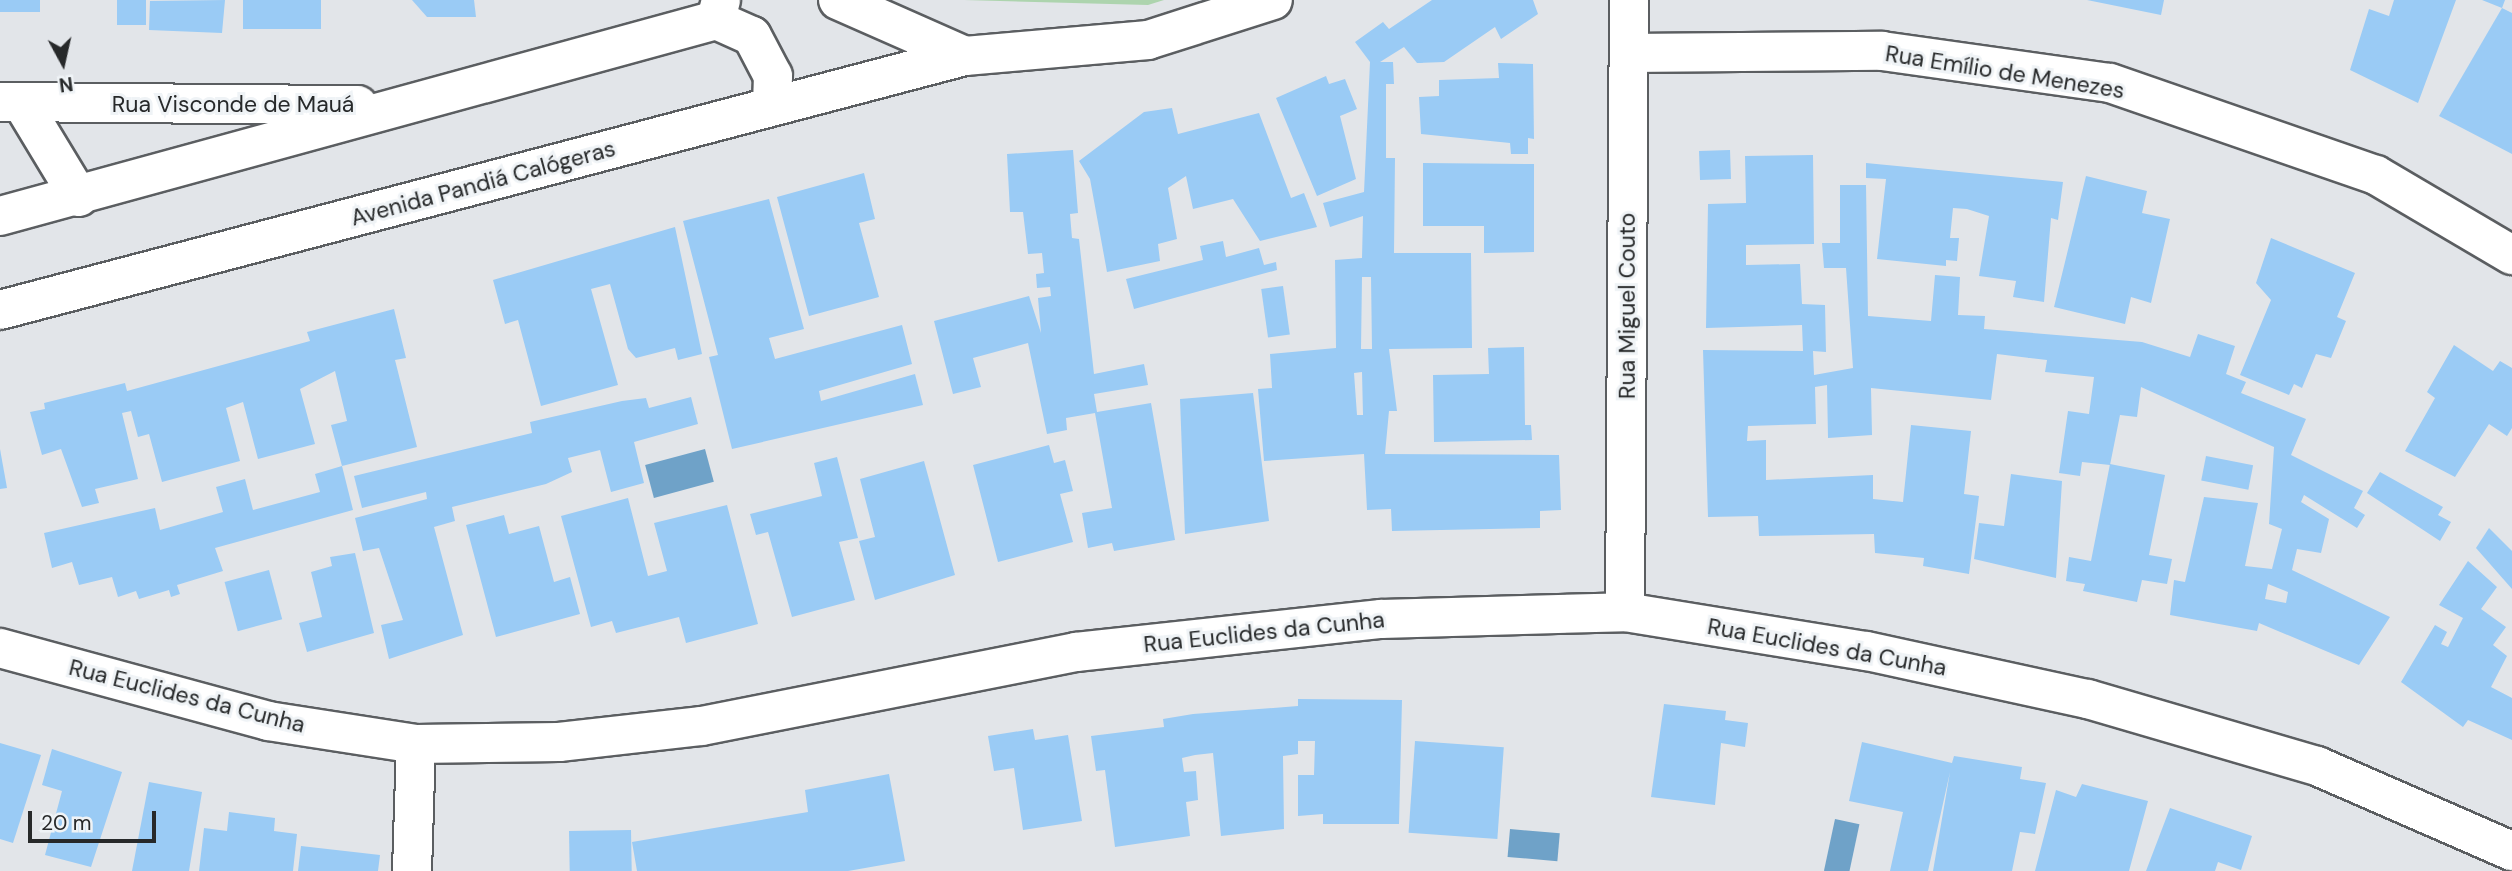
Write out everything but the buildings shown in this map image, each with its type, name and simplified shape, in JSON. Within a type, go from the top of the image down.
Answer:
[{"type":"street","points":[[838,0],[965,56]]},
{"type":"street","name":"Avenida Pandiá Calógeras","points":[[0,310],[965,56],[1148,40],[1273,0]]},
{"type":"street","name":"Rua Miguel Couto","points":[[1625,612],[1629,0]]},
{"type":"street","points":[[0,216],[79,197],[402,106],[719,10],[752,36],[772,76],[772,106]]},
{"type":"street","name":"Rua Emílio de Menezes","points":[[1629,53],[1882,51],[2110,83],[2376,175],[2512,256]]},
{"type":"street","name":"Rua Visconde de Mauá","points":[[11,103],[402,106]]},
{"type":"street","name":"Rua Visconde de Mauá","points":[[11,103],[79,197]]},
{"type":"street","name":"Rua Euclides da Cunha","points":[[0,648],[268,721],[416,744],[559,742],[702,726],[1104,649],[1381,619],[1625,612],[1867,651],[2088,699],[2317,766],[2512,851]]},
{"type":"street","points":[[412,871],[416,744]]},
{"type":"green space","points":[[964,0],[1164,0],[1148,5]]},
{"type":"water","points":[[705,449],[714,482],[654,498],[645,465]]},
{"type":"water","points":[[1835,819],[1859,824],[1850,871],[1824,871]]},
{"type":"water","points":[[1510,829],[1560,833],[1557,861],[1508,857]]}]
